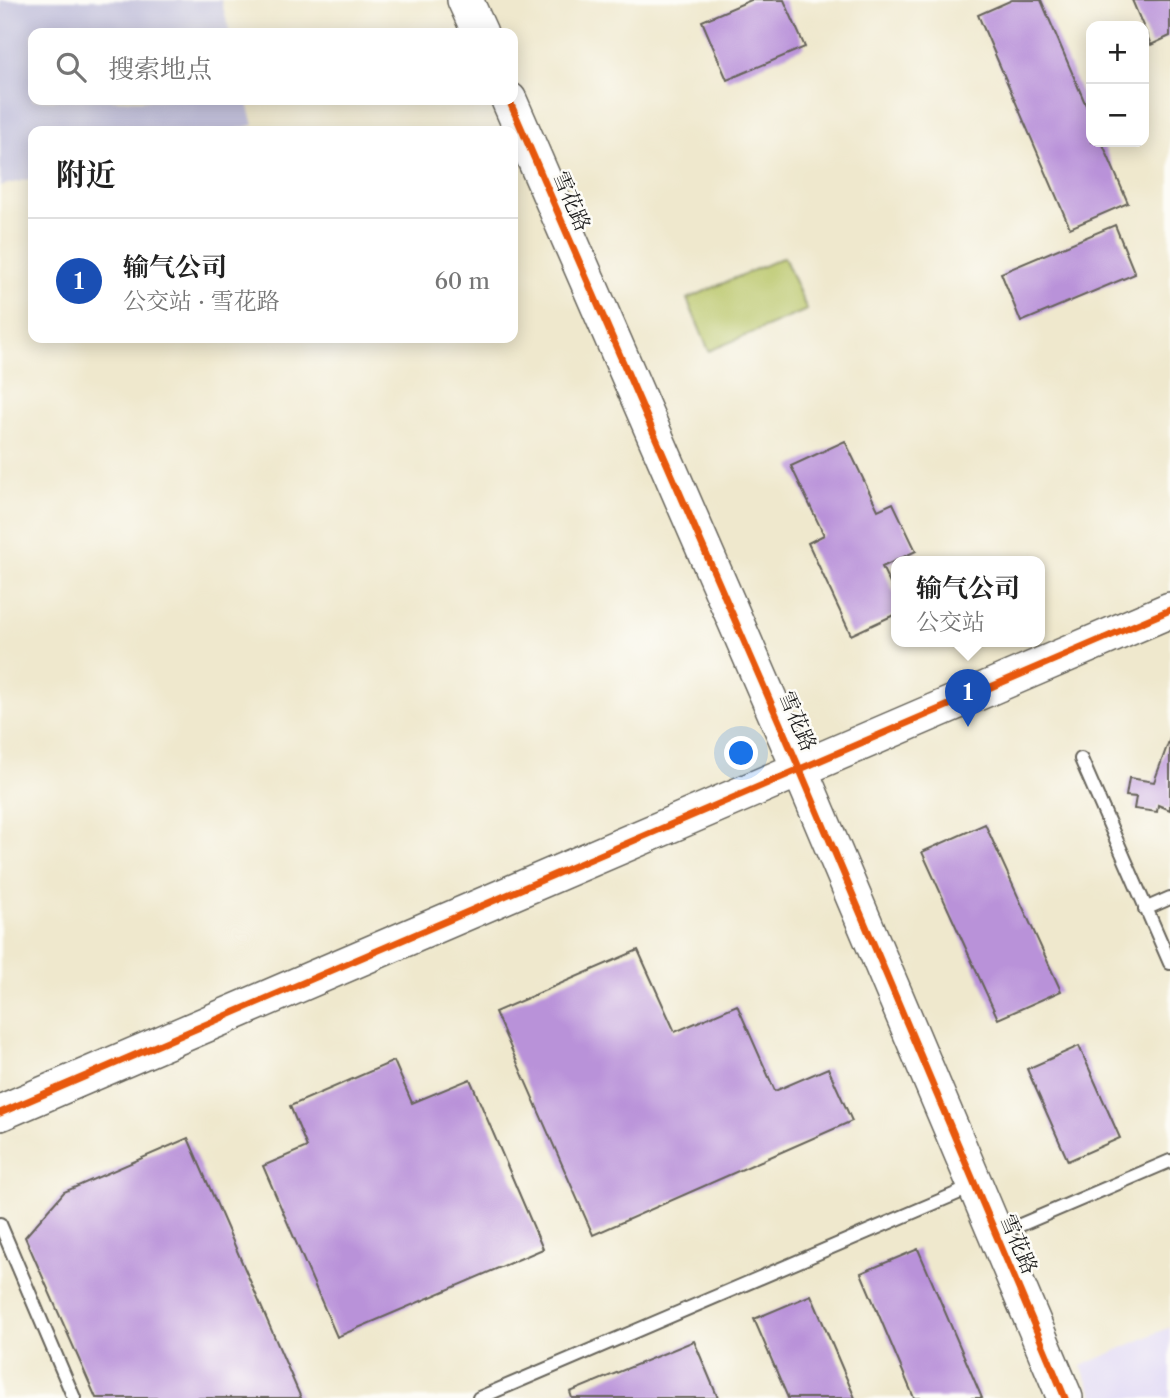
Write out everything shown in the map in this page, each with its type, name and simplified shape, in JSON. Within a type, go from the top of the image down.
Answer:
[{"type":"street","points":[[465,0],[478,28]]},
{"type":"street","name":"雪花路","points":[[511,105],[800,770],[1065,1398]]},
{"type":"street","points":[[0,1113],[1170,610]]},
{"type":"lane","points":[[1081,760],[1170,963]]},
{"type":"lane","points":[[1145,909],[1170,898]]},
{"type":"lane","points":[[996,1236],[1170,1160]]},
{"type":"lane","points":[[479,1398],[975,1185]]},
{"type":"lane","points":[[0,1224],[74,1398]]},
{"type":"shaded area","points":[[0,0],[221,0],[229,28],[28,28],[28,105],[248,105],[254,125],[28,126],[28,179],[0,186]]},
{"type":"shaded area","points":[[1170,1327],[1170,1398],[1095,1398],[1081,1366]]},
{"type":"green space","points":[[784,257],[807,310],[709,351],[687,299]]},
{"type":"building","points":[[751,0],[784,0],[805,47],[727,80],[702,21]]},
{"type":"building","points":[[1012,0],[1041,0],[1086,105],[1086,147],[1104,147],[1128,203],[1070,228],[978,15]]},
{"type":"building","points":[[1132,0],[1170,0],[1170,36],[1151,45],[1149,21],[1141,21]]},
{"type":"building","points":[[1115,225],[1135,274],[1021,322],[1001,273]]},
{"type":"building","points":[[845,441],[878,510],[893,503],[916,551],[905,556],[891,556],[891,563],[882,567],[891,586],[891,616],[851,635],[808,543],[824,535],[791,466]]},
{"type":"building","points":[[1170,738],[1170,810],[1158,805],[1157,812],[1134,809],[1136,797],[1126,796],[1129,778],[1154,782]]},
{"type":"building","points":[[985,824],[1061,991],[998,1019],[922,852]]},
{"type":"building","points":[[638,950],[675,1032],[737,1005],[775,1091],[828,1068],[852,1121],[593,1235],[495,1012]]},
{"type":"building","points":[[1079,1046],[1120,1138],[1068,1161],[1027,1069]]},
{"type":"building","points":[[394,1061],[412,1103],[470,1079],[543,1249],[337,1337],[263,1166],[307,1147],[290,1106]]},
{"type":"building","points":[[188,1138],[301,1398],[96,1398],[25,1237],[64,1192]]},
{"type":"building","points":[[918,1249],[982,1398],[914,1398],[861,1273]]},
{"type":"building","points":[[811,1295],[855,1398],[788,1398],[754,1319]]},
{"type":"building","points":[[694,1341],[718,1398],[572,1398],[570,1392]]},
{"type":"cycle path","points":[[511,105],[800,770],[1065,1398]]},
{"type":"cycle path","points":[[0,1113],[1170,610]]},
{"type":"place","name":"输气公司","points":[[968,727]]}]
